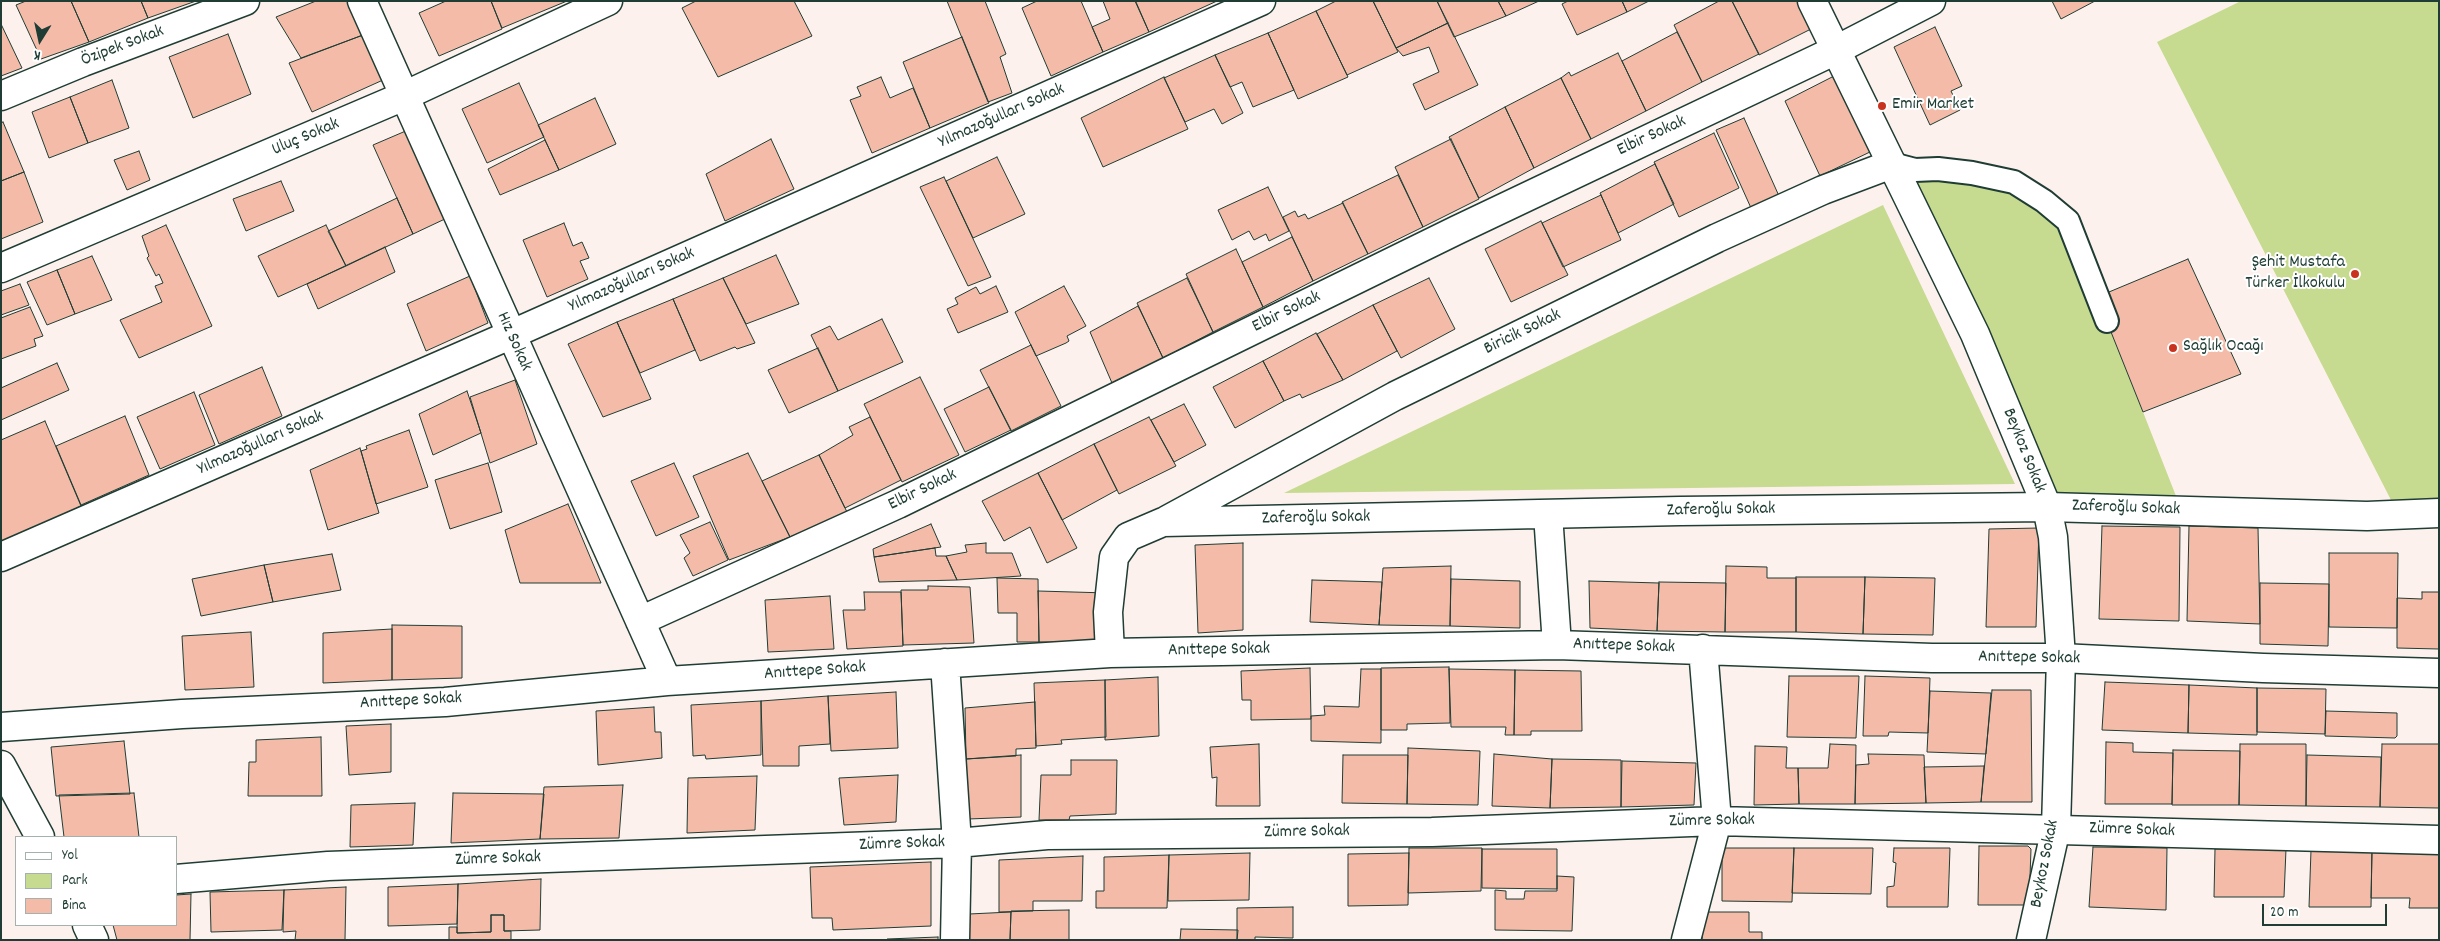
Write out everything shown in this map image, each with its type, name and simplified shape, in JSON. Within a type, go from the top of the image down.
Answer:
[{"type":"street","name":"Özipek Sokak","points":[[1,96],[83,62],[245,1]]},
{"type":"street","name":"Hız Sokak","points":[[362,1],[510,335],[667,681]]},
{"type":"street","name":"Uluç Sokak","points":[[1,268],[404,96],[608,1]]},
{"type":"street","name":"Yılmazoğulları Sokak","points":[[1,558],[510,335],[1261,1]]},
{"type":"street","name":"Beykoz Sokak","points":[[1812,1],[1975,334],[2047,507],[2053,537],[2061,658],[2056,828],[2031,940]]},
{"type":"street","name":"Elbir Sokak","points":[[640,621],[898,504],[1457,230],[1836,50],[1931,1]]},
{"type":"street","name":"Biricik Sokak","points":[[1163,522],[1395,396],[1682,255],[1823,190],[1892,164]]},
{"type":"street","name":"Zaferoğlu Sokak","points":[[1110,654],[1108,612],[1114,557],[1128,537],[1163,522],[2047,507],[2367,516],[2439,514]]},
{"type":"street","points":[[1548,514],[1557,645]]},
{"type":"street","name":"Anıttepe Sokak","points":[[1,727],[202,713],[445,702],[667,681],[1110,654],[1557,645],[1932,658],[2061,658],[2263,668],[2439,673]]},
{"type":"street","points":[[1686,940],[1716,820],[1703,649]]},
{"type":"street","points":[[945,663],[957,843],[955,940]]},
{"type":"street","points":[[1,765],[39,836]]},
{"type":"street","name":"Zümre Sokak","points":[[178,879],[328,866],[957,843],[1047,835],[1432,832],[1716,820],[2439,840]]},
{"type":"street","points":[[87,926],[94,940]]},
{"type":"lane","points":[[1892,164],[1915,170],[1938,169],[1972,173],[2014,182],[2044,201],[2068,221],[2107,321]]},
{"type":"green space","name":"Şehit Mustafa Türker İlkokulu","points":[[2241,1],[2437,1],[2439,4],[2439,501],[2392,502],[2157,42]]},
{"type":"green space","points":[[1892,164],[1972,173],[2068,221],[2176,496],[2040,492]]},
{"type":"green space","points":[[1883,205],[2015,484],[1284,493]]},
{"type":"building","points":[[26,1],[71,1],[89,42],[41,59],[16,5]]},
{"type":"building","points":[[71,1],[141,1],[148,18],[89,42]]},
{"type":"building","points":[[141,1],[196,1],[148,18]]},
{"type":"building","points":[[316,1],[347,1],[363,35],[301,58],[276,17]]},
{"type":"building","points":[[446,1],[491,1],[502,29],[439,56],[419,13]]},
{"type":"building","points":[[491,1],[567,1],[502,28]]},
{"type":"building","points":[[696,1],[794,1],[812,36],[718,77],[682,8]]},
{"type":"building","points":[[947,1],[985,1],[1006,54],[1000,57],[1012,93],[988,102]]},
{"type":"building","points":[[1037,1],[1081,1],[1103,52],[1051,76],[1022,8]]},
{"type":"building","points":[[1103,1],[1135,1],[1149,32],[1103,52],[1092,27],[1110,19]]},
{"type":"building","points":[[1137,1],[1217,1],[1149,32]]},
{"type":"building","points":[[1336,1],[1373,1],[1398,52],[1347,75],[1316,11]]},
{"type":"building","points":[[1373,1],[1437,1],[1448,23],[1396,48]]},
{"type":"building","points":[[1437,1],[1498,1],[1506,16],[1454,37]]},
{"type":"building","points":[[1498,1],[1539,1],[1506,16]]},
{"type":"building","points":[[1568,1],[1622,1],[1627,12],[1577,35],[1562,4]]},
{"type":"building","points":[[1622,1],[1649,1],[1627,12]]},
{"type":"building","points":[[1719,1],[1732,1],[1759,54],[1702,82],[1674,25]]},
{"type":"building","points":[[1732,1],[1802,1],[1815,27],[1759,55]]},
{"type":"building","points":[[2052,1],[2095,1],[2061,19]]},
{"type":"building","points":[[1316,11],[1348,77],[1298,99],[1268,33]]},
{"type":"building","points":[[1448,23],[1478,85],[1425,110],[1413,84],[1439,72],[1429,47],[1403,56],[1396,48]]},
{"type":"building","points":[[1,24],[22,68],[1,76]]},
{"type":"building","points":[[1935,27],[1962,86],[1951,91],[1960,110],[1930,125],[1894,47]]},
{"type":"building","points":[[1677,32],[1702,82],[1646,111],[1622,61]]},
{"type":"building","points":[[1268,33],[1294,90],[1253,107],[1242,82],[1230,87],[1215,55]]},
{"type":"building","points":[[228,34],[251,94],[193,118],[169,57]]},
{"type":"building","points":[[363,35],[383,80],[312,112],[289,63]]},
{"type":"building","points":[[962,37],[989,103],[930,128],[903,62]]},
{"type":"building","points":[[1618,53],[1646,111],[1591,139],[1561,78],[1569,72],[1571,76]]},
{"type":"building","points":[[1215,55],[1243,113],[1222,124],[1214,109],[1185,122],[1164,78]]},
{"type":"building","points":[[1836,75],[1872,151],[1820,176],[1785,101]]},
{"type":"building","points":[[881,77],[890,98],[913,88],[930,128],[872,153],[850,100],[861,96],[857,87]]},
{"type":"building","points":[[1164,77],[1188,129],[1103,167],[1081,118]]},
{"type":"building","points":[[1561,78],[1591,139],[1534,168],[1505,107]]},
{"type":"building","points":[[112,80],[129,128],[88,143],[70,97]]},
{"type":"building","points":[[519,83],[544,137],[487,163],[462,109]]},
{"type":"building","points":[[70,97],[88,143],[49,158],[32,112]]},
{"type":"building","points":[[595,98],[616,144],[559,170],[538,125]]},
{"type":"building","points":[[1505,107],[1534,168],[1479,198],[1449,137]]},
{"type":"building","points":[[1744,118],[1779,196],[1751,208],[1716,130]]},
{"type":"building","points":[[3,122],[24,172],[1,181],[1,123]]},
{"type":"building","points":[[408,130],[447,218],[413,234],[373,145]]},
{"type":"building","points":[[1714,133],[1739,188],[1679,217],[1654,162]]},
{"type":"building","points":[[771,139],[794,189],[725,221],[706,174]]},
{"type":"building","points":[[1451,139],[1479,199],[1423,227],[1395,167]]},
{"type":"building","points":[[545,140],[559,170],[500,195],[488,169]]},
{"type":"building","points":[[139,151],[150,180],[127,190],[114,160]]},
{"type":"building","points":[[997,157],[1025,214],[973,238],[946,181]]},
{"type":"building","points":[[1655,164],[1674,204],[1618,233],[1600,193]]},
{"type":"building","points":[[24,172],[43,222],[1,239],[1,181]]},
{"type":"building","points":[[1398,175],[1423,227],[1368,254],[1342,202]]},
{"type":"building","points":[[944,177],[991,277],[968,286],[920,187]]},
{"type":"building","points":[[281,181],[294,211],[246,231],[233,199]]},
{"type":"building","points":[[1268,187],[1289,231],[1269,241],[1266,234],[1254,240],[1249,231],[1232,240],[1218,210]]},
{"type":"building","points":[[1601,195],[1621,240],[1563,267],[1542,223]]},
{"type":"building","points":[[397,198],[413,234],[346,266],[328,231]]},
{"type":"building","points":[[1343,203],[1368,254],[1313,281],[1283,217],[1295,211],[1298,217],[1305,214],[1308,219]]},
{"type":"building","points":[[1541,221],[1568,275],[1511,302],[1485,249]]},
{"type":"building","points":[[564,223],[573,246],[582,242],[589,258],[580,261],[588,279],[547,297],[523,240]]},
{"type":"building","points":[[166,225],[212,326],[139,358],[120,320],[162,302],[155,286],[163,283],[159,274],[156,276],[147,258],[149,256],[142,236]]},
{"type":"building","points":[[326,225],[346,266],[278,297],[258,256]]},
{"type":"building","points":[[1292,237],[1313,281],[1263,307],[1242,262]]},
{"type":"building","points":[[385,247],[395,272],[318,309],[307,284]]},
{"type":"building","points":[[1236,249],[1263,307],[1213,332],[1186,274]]},
{"type":"building","points":[[776,255],[799,304],[746,324],[723,278]]},
{"type":"building","points":[[92,256],[112,300],[75,314],[57,270]]},
{"type":"building","name":"Sağlık Ocağı","points":[[2188,259],[2241,374],[2143,412],[2097,297]]},
{"type":"building","points":[[57,270],[75,314],[47,325],[27,282]]},
{"type":"building","points":[[470,276],[488,323],[426,351],[407,304]]},
{"type":"building","points":[[723,278],[755,343],[737,349],[735,347],[700,361],[673,299]]},
{"type":"building","points":[[1187,278],[1213,332],[1163,358],[1137,303]]},
{"type":"building","points":[[1429,278],[1455,329],[1401,358],[1373,305]]},
{"type":"building","points":[[20,284],[29,305],[1,315],[1,291]]},
{"type":"building","points":[[996,286],[1008,312],[958,333],[947,309],[958,304],[955,298],[976,287],[980,294]]},
{"type":"building","points":[[1064,286],[1086,326],[1067,336],[1069,341],[1066,343],[1036,356],[1015,312]]},
{"type":"building","points":[[673,299],[695,350],[640,373],[617,322]]},
{"type":"building","points":[[1373,305],[1397,351],[1343,380],[1317,334]]},
{"type":"building","points":[[1138,306],[1163,358],[1112,383],[1090,332]]},
{"type":"building","points":[[30,307],[43,336],[34,339],[36,346],[1,359],[1,318]]},
{"type":"building","points":[[882,319],[903,362],[838,391],[811,335],[830,326],[838,340]]},
{"type":"building","points":[[617,322],[651,399],[603,417],[568,344]]},
{"type":"building","points":[[1316,333],[1343,380],[1302,398],[1300,394],[1284,401],[1263,361]]},
{"type":"building","points":[[1031,345],[1061,406],[1011,431],[980,370]]},
{"type":"building","points":[[818,348],[838,391],[789,413],[768,370]]},
{"type":"building","points":[[1263,361],[1284,401],[1235,428],[1213,387]]},
{"type":"building","points":[[57,363],[69,390],[1,420],[1,388]]},
{"type":"building","points":[[262,367],[282,416],[219,444],[199,395]]},
{"type":"building","points":[[920,377],[959,455],[902,482],[864,404]]},
{"type":"building","points":[[515,380],[537,444],[490,463],[470,397]]},
{"type":"building","points":[[989,387],[1011,430],[965,452],[944,409]]},
{"type":"building","points":[[467,391],[481,433],[433,455],[419,414]]},
{"type":"building","points":[[194,392],[215,445],[160,469],[137,417]]},
{"type":"building","points":[[1184,404],[1206,445],[1174,462],[1151,420]]},
{"type":"building","points":[[125,416],[149,475],[81,505],[56,446]]},
{"type":"building","points":[[870,417],[901,480],[845,508],[819,455],[853,435],[849,427]]},
{"type":"building","points":[[1149,417],[1176,466],[1119,494],[1094,444]]},
{"type":"building","points":[[45,421],[81,506],[1,543],[1,440]]},
{"type":"building","points":[[409,430],[428,487],[376,504],[361,451],[367,449],[366,446]]},
{"type":"building","points":[[1094,444],[1117,490],[1062,520],[1038,473]]},
{"type":"building","points":[[360,448],[379,513],[328,530],[310,470]]},
{"type":"building","points":[[748,453],[790,537],[729,560],[693,476]]},
{"type":"building","points":[[819,455],[847,512],[790,537],[762,481]]},
{"type":"building","points":[[488,463],[502,512],[450,529],[435,480]]},
{"type":"building","points":[[674,463],[699,517],[656,536],[631,481]]},
{"type":"building","points":[[1038,473],[1077,548],[1047,563],[1030,527],[1004,541],[982,501]]},
{"type":"building","points":[[568,504],[601,583],[520,583],[505,530]]},
{"type":"building","points":[[710,522],[728,560],[693,576],[684,558],[690,553],[680,535]]},
{"type":"building","points":[[931,524],[941,547],[874,557],[873,549]]},
{"type":"building","points":[[2102,526],[2180,527],[2179,621],[2099,619]]},
{"type":"building","points":[[2189,526],[2258,528],[2260,624],[2187,621]]},
{"type":"building","points":[[2039,528],[2036,627],[1986,627],[1989,529]]},
{"type":"building","points":[[986,543],[986,553],[1012,553],[1021,576],[957,580],[946,556],[967,552],[965,545]]},
{"type":"building","points":[[1243,543],[1243,630],[1198,633],[1195,545]]},
{"type":"building","points":[[935,548],[936,556],[946,556],[957,580],[879,582],[874,557]]},
{"type":"building","points":[[2329,553],[2398,553],[2397,628],[2329,627]]},
{"type":"building","points":[[332,554],[341,590],[273,602],[264,565]]},
{"type":"building","points":[[264,565],[273,602],[201,616],[192,579]]},
{"type":"building","points":[[1451,566],[1450,626],[1379,625],[1383,568]]},
{"type":"building","points":[[1726,566],[1767,567],[1767,578],[1796,578],[1796,632],[1725,632]]},
{"type":"building","points":[[1796,577],[1865,577],[1863,634],[1796,632]]},
{"type":"building","points":[[1865,577],[1935,578],[1933,635],[1863,634]]},
{"type":"building","points":[[997,578],[1038,579],[1039,642],[1017,642],[1017,613],[998,613]]},
{"type":"building","points":[[1451,579],[1520,581],[1520,628],[1450,626]]},
{"type":"building","points":[[1312,580],[1382,582],[1379,625],[1310,622]]},
{"type":"building","points":[[1589,581],[1659,583],[1657,631],[1590,628]]},
{"type":"building","points":[[1659,582],[1726,583],[1725,632],[1657,631]]},
{"type":"building","points":[[2260,583],[2329,584],[2328,646],[2260,644]]},
{"type":"building","points":[[928,586],[970,587],[974,643],[903,645],[901,590],[928,590]]},
{"type":"building","points":[[1038,591],[1108,593],[1108,643],[1039,642]]},
{"type":"building","points":[[864,592],[901,592],[903,646],[847,649],[843,610],[865,610]]},
{"type":"building","points":[[2422,592],[2439,592],[2439,649],[2397,648],[2397,598],[2422,599]]},
{"type":"building","points":[[830,596],[834,649],[768,652],[765,600]]},
{"type":"building","points":[[392,625],[462,626],[462,678],[392,680]]},
{"type":"building","points":[[392,629],[392,680],[323,683],[323,633]]},
{"type":"building","points":[[251,632],[254,687],[185,690],[182,636]]},
{"type":"building","points":[[1449,667],[1450,723],[1407,724],[1407,730],[1381,730],[1381,668]]},
{"type":"building","points":[[1310,668],[1311,719],[1251,720],[1251,700],[1242,700],[1241,671]]},
{"type":"building","points":[[1361,669],[1381,669],[1381,743],[1311,741],[1311,716],[1325,715],[1324,706],[1359,707]]},
{"type":"building","points":[[1449,669],[1515,670],[1514,735],[1505,735],[1506,727],[1451,727]]},
{"type":"building","points":[[1515,670],[1581,671],[1582,731],[1531,731],[1531,735],[1514,735]]},
{"type":"building","points":[[1789,676],[1859,676],[1856,738],[1787,737]]},
{"type":"building","points":[[1865,676],[1930,678],[1928,733],[1889,732],[1888,736],[1863,736]]},
{"type":"building","points":[[1158,677],[1159,736],[1105,740],[1105,680]]},
{"type":"building","points":[[1105,680],[1106,737],[1061,740],[1062,744],[1036,746],[1034,683]]},
{"type":"building","points":[[2105,682],[2189,685],[2188,733],[2102,730]]},
{"type":"building","points":[[2189,685],[2257,688],[2257,735],[2188,733]]},
{"type":"building","points":[[2257,688],[2326,689],[2325,734],[2257,732]]},
{"type":"building","points":[[1992,690],[2031,690],[2032,802],[1981,802]]},
{"type":"building","points":[[1930,691],[1991,693],[1986,754],[1927,752]]},
{"type":"building","points":[[896,692],[898,748],[831,751],[828,696]]},
{"type":"building","points":[[828,696],[830,744],[799,746],[799,766],[763,766],[761,701]]},
{"type":"building","points":[[761,701],[761,755],[706,759],[705,755],[693,756],[691,705]]},
{"type":"building","points":[[1035,702],[1036,748],[1016,749],[1016,756],[966,759],[965,708]]},
{"type":"building","points":[[654,707],[655,732],[661,732],[662,758],[598,765],[596,711]]},
{"type":"building","points":[[2326,711],[2397,713],[2397,736],[2395,738],[2325,736]]},
{"type":"building","points":[[391,724],[391,772],[349,775],[346,726]]},
{"type":"building","points":[[321,737],[322,796],[248,796],[249,762],[256,762],[256,740]]},
{"type":"building","points":[[124,741],[130,794],[56,796],[51,747]]},
{"type":"building","points":[[2106,742],[2133,743],[2133,752],[2173,753],[2172,804],[2105,804]]},
{"type":"building","points":[[1259,744],[1260,806],[1216,806],[1217,777],[1212,778],[1210,747]]},
{"type":"building","points":[[1830,744],[1856,745],[1855,804],[1799,804],[1798,768],[1828,768]]},
{"type":"building","points":[[2240,744],[2306,744],[2306,806],[2239,805]]},
{"type":"building","points":[[2382,744],[2439,744],[2439,808],[2380,807]]},
{"type":"building","points":[[1755,746],[1787,747],[1786,768],[1798,768],[1799,804],[1754,805]]},
{"type":"building","points":[[1408,748],[1480,751],[1478,805],[1407,804]]},
{"type":"building","points":[[2173,750],[2240,751],[2239,805],[2172,805]]},
{"type":"building","points":[[1494,754],[1552,759],[1550,808],[1492,806]]},
{"type":"building","points":[[1868,754],[1924,755],[1926,803],[1855,804],[1856,765],[1869,764]]},
{"type":"building","points":[[1021,755],[1021,817],[968,819],[966,759]]},
{"type":"building","points":[[1343,755],[1408,755],[1407,804],[1342,803]]},
{"type":"building","points":[[2307,755],[2381,757],[2380,807],[2306,806]]},
{"type":"building","points":[[1552,759],[1621,760],[1621,807],[1550,808]]},
{"type":"building","points":[[1071,760],[1117,760],[1116,814],[1070,816],[1069,820],[1039,820],[1041,775],[1071,775]]},
{"type":"building","points":[[1622,761],[1696,763],[1694,805],[1621,807]]},
{"type":"building","points":[[1984,766],[1981,802],[1926,803],[1924,767]]},
{"type":"building","points":[[898,775],[896,822],[844,825],[839,778]]},
{"type":"building","points":[[757,776],[755,830],[687,833],[688,778]]},
{"type":"building","points":[[623,785],[619,838],[540,839],[544,787]]},
{"type":"building","points":[[134,793],[139,836],[64,836],[59,795]]},
{"type":"building","points":[[453,793],[544,794],[540,839],[451,843]]},
{"type":"building","points":[[415,803],[413,845],[350,847],[351,805]]},
{"type":"building","points":[[1979,846],[2028,846],[2031,849],[2029,905],[1978,905]]},
{"type":"building","points":[[2093,847],[2167,848],[2166,910],[2089,907]]},
{"type":"building","points":[[1409,848],[1482,848],[1481,891],[1408,893]]},
{"type":"building","points":[[1722,848],[1794,848],[1792,902],[1722,901]]},
{"type":"building","points":[[1794,848],[1873,848],[1871,894],[1792,893]]},
{"type":"building","points":[[1894,848],[1950,848],[1948,907],[1887,907],[1887,887],[1894,886],[1896,863],[1893,862]]},
{"type":"building","points":[[1482,849],[1557,849],[1557,889],[1482,888]]},
{"type":"building","points":[[2215,849],[2286,849],[2284,897],[2214,897]]},
{"type":"building","points":[[2372,849],[2371,907],[2309,907],[2311,850]]},
{"type":"building","points":[[2372,851],[2439,851],[2439,908],[2409,908],[2410,898],[2371,898]]},
{"type":"building","points":[[1250,853],[1249,900],[1168,901],[1169,855]]},
{"type":"building","points":[[1409,853],[1408,905],[1348,906],[1348,854]]},
{"type":"building","points":[[1169,855],[1167,908],[1096,908],[1096,891],[1104,891],[1104,857]]},
{"type":"building","points":[[1083,856],[1082,901],[1033,901],[1033,911],[999,912],[999,860]]},
{"type":"building","points":[[931,862],[931,926],[833,930],[832,918],[812,918],[810,867]]},
{"type":"building","points":[[1557,876],[1574,877],[1572,931],[1495,930],[1495,890],[1506,891],[1506,899],[1524,899],[1525,891],[1557,891]]},
{"type":"building","points":[[541,879],[540,930],[504,931],[504,915],[491,915],[491,932],[457,933],[458,884]]},
{"type":"building","points":[[458,884],[457,924],[388,926],[388,887]]},
{"type":"building","points":[[346,887],[345,940],[295,940],[296,931],[283,932],[284,890]]},
{"type":"building","points":[[284,890],[282,930],[211,932],[210,892]]},
{"type":"building","points":[[191,894],[190,940],[117,940],[113,926],[178,926],[178,895]]},
{"type":"building","points":[[1293,907],[1293,938],[1255,937],[1255,940],[1237,940],[1237,908]]},
{"type":"building","points":[[1069,910],[1069,940],[1010,940],[1011,911]]},
{"type":"building","points":[[1011,912],[1010,940],[969,940],[969,914]]},
{"type":"building","points":[[1703,912],[1749,912],[1749,932],[1762,932],[1762,940],[1702,940]]},
{"type":"building","points":[[491,915],[504,915],[504,931],[511,931],[511,940],[449,940],[449,927],[457,927],[457,933],[491,932]]},
{"type":"building","points":[[1181,929],[1238,930],[1237,940],[1180,940]]},
{"type":"building","points":[[938,937],[938,940],[887,940],[887,939]]},
{"type":"place","name":"Emir Market","points":[[1882,106]]},
{"type":"place","name":"Şehit Mustafa Türker İlkokulu","points":[[2355,274]]},
{"type":"place","name":"Sağlık Ocağı","points":[[2173,348]]}]
